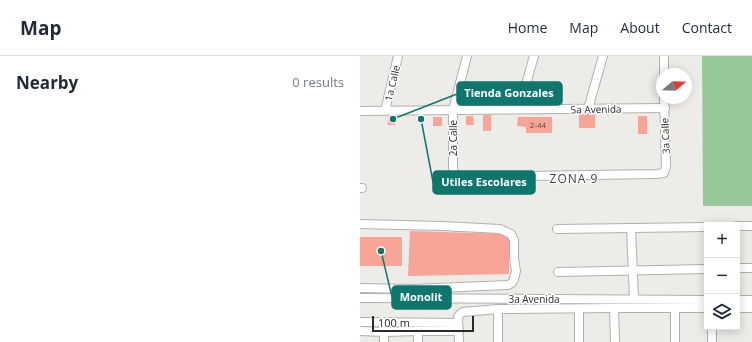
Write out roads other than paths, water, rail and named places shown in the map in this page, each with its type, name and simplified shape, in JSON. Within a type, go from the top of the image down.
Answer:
[{"type":"street","name":"1a Calle","points":[[385,111],[398,56]]},
{"type":"street","name":"2a Calle","points":[[455,174],[453,168],[453,110],[467,56]]},
{"type":"street","points":[[518,110],[534,56]]},
{"type":"street","points":[[588,109],[603,56]]},
{"type":"street","points":[[664,56],[664,68]]},
{"type":"street","name":"3a Calle","points":[[455,174],[460,177],[664,173],[666,166],[664,104]]},
{"type":"street","name":"5a Avenida","points":[[360,111],[664,108]]},
{"type":"street","points":[[360,224],[500,229],[512,234],[514,240],[514,259],[516,271],[512,283],[508,285],[412,289],[360,288]]},
{"type":"street","points":[[740,226],[752,226]]},
{"type":"street","points":[[557,229],[704,227]]},
{"type":"street","points":[[631,228],[634,299]]},
{"type":"street","points":[[740,268],[752,268]]},
{"type":"street","points":[[558,272],[704,269]]},
{"type":"street","name":"3a Avenida","points":[[360,298],[704,300]]},
{"type":"street","points":[[740,300],[752,300]]},
{"type":"street","points":[[614,308],[615,342]]},
{"type":"street","points":[[675,308],[675,342]]},
{"type":"street","points":[[459,342],[458,317],[463,312],[498,309],[704,308]]},
{"type":"street","points":[[740,308],[752,308]]},
{"type":"street","points":[[498,309],[498,342]]},
{"type":"street","points":[[579,309],[579,342]]},
{"type":"street","points":[[360,322],[458,327]]},
{"type":"street","points":[[384,323],[384,342]]},
{"type":"street","points":[[360,331],[385,332],[458,327]]},
{"type":"street","points":[[418,330],[418,342]]},
{"type":"street","points":[[712,330],[712,342]]},
{"type":"place","name":"Tienda Gonzales","points":[[393,119]]},
{"type":"place","name":"Utiles Escolares","points":[[421,119]]},
{"type":"place","name":"Monolit","points":[[381,251]]},
{"type":"district","name":"ZONA 9","points":[[574,179]]}]
